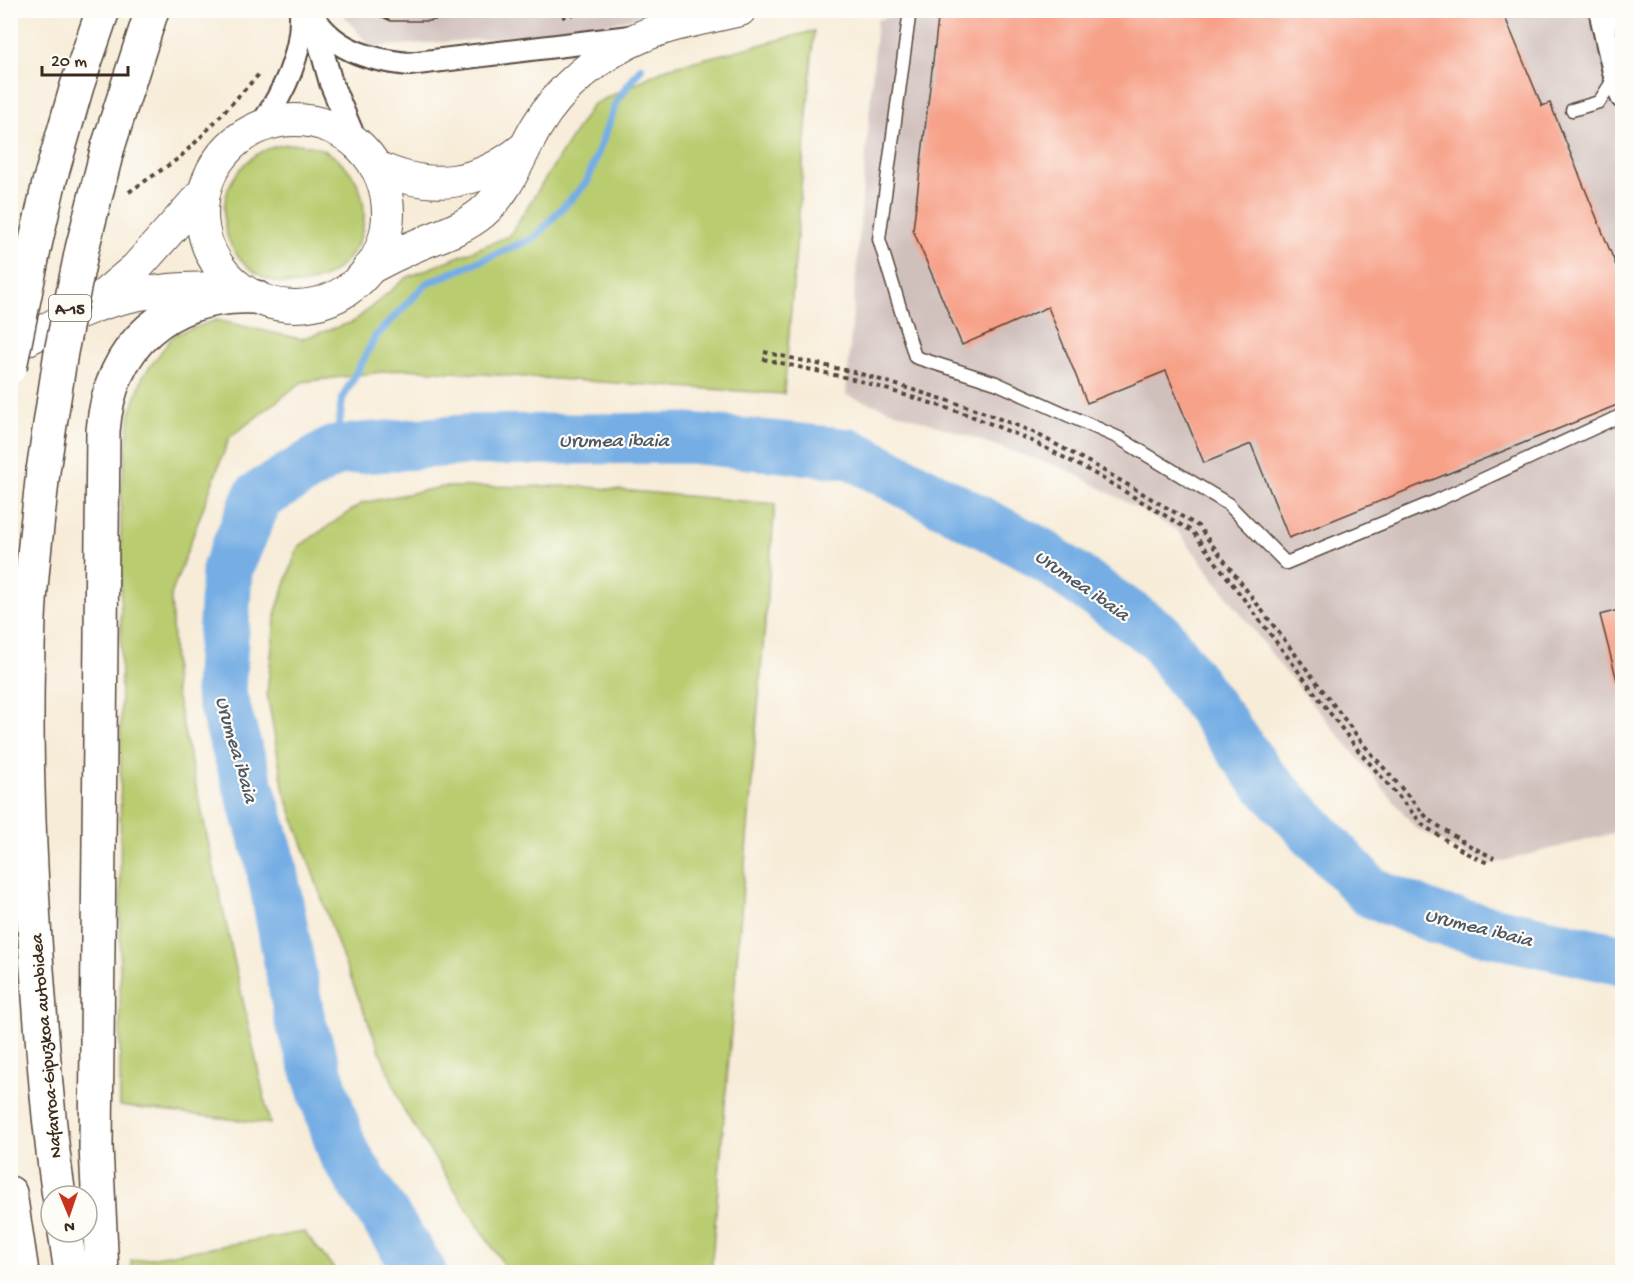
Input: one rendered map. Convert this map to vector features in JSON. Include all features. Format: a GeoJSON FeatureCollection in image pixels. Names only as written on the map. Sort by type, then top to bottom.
{"type":"FeatureCollection","features":[{"type":"Feature","properties":{"kind":"highway","name":"A-15"},"geometry":{"type":"LineString","coordinates":[[10,367],[34,245],[49,183],[77,86],[103,10]]}},
{"type":"Feature","properties":{"kind":"highway","name":"Nafarroa-Gipuzkoa autobidea"},"geometry":{"type":"LineString","coordinates":[[57,1184],[40,1020],[29,839],[27,736],[29,619],[43,471],[61,352],[82,249],[108,147],[152,10]]}},
{"type":"Feature","properties":{"kind":"highway"},"geometry":{"type":"LineString","coordinates":[[102,1272],[96,1147],[105,409],[111,386],[121,365],[134,345],[151,329],[169,315],[200,302],[249,293]]}},
{"type":"Feature","properties":{"kind":"highway"},"geometry":{"type":"LineString","coordinates":[[10,1193],[22,1272]]}},
{"type":"Feature","properties":{"kind":"highway"},"geometry":{"type":"LineString","coordinates":[[67,1244],[71,1272]]}},
{"type":"Feature","properties":{"kind":"main road"},"geometry":{"type":"LineString","coordinates":[[368,270],[409,248],[468,224],[483,212],[508,183],[538,123],[574,80],[619,48],[644,35],[740,10]]}},
{"type":"Feature","properties":{"kind":"main road"},"geometry":{"type":"LineString","coordinates":[[249,293],[225,274],[213,257],[205,237],[201,215],[203,193],[209,176],[224,153],[244,135],[278,121],[314,122],[331,128],[393,174],[412,180],[452,181],[472,177],[490,171],[508,161],[524,148]]}},
{"type":"Feature","properties":{"kind":"main road"},"geometry":{"type":"LineString","coordinates":[[10,348],[81,312],[125,298],[161,291],[187,288],[249,293],[279,304],[304,305],[328,299],[350,287],[368,270],[378,254],[384,237],[387,200],[382,182],[366,155]]}},
{"type":"Feature","properties":{"kind":"main road"},"geometry":{"type":"LineString","coordinates":[[81,312],[136,268],[203,193]]}},
{"type":"Feature","properties":{"kind":"street"},"geometry":{"type":"LineString","coordinates":[[1604,10],[1602,20],[1620,76]]}},
{"type":"Feature","properties":{"kind":"street"},"geometry":{"type":"LineString","coordinates":[[1618,10],[1623,19]]}},
{"type":"Feature","properties":{"kind":"street"},"geometry":{"type":"LineString","coordinates":[[308,12],[327,34],[345,48],[387,62],[408,63],[644,35]]}},
{"type":"Feature","properties":{"kind":"street"},"geometry":{"type":"LineString","coordinates":[[260,127],[276,103],[294,63],[308,12]]}},
{"type":"Feature","properties":{"kind":"street"},"geometry":{"type":"LineString","coordinates":[[308,12],[331,83],[366,155]]}},
{"type":"Feature","properties":{"kind":"lane"},"geometry":{"type":"LineString","coordinates":[[910,10],[879,239],[915,357],[996,383],[1119,438],[1228,504],[1286,563],[1436,501],[1623,415]]}},
{"type":"Feature","properties":{"kind":"lane"},"geometry":{"type":"LineString","coordinates":[[1572,110],[1599,102],[1620,76]]}},
{"type":"Feature","properties":{"kind":"path"},"geometry":{"type":"LineString","coordinates":[[126,193],[179,158],[265,68]]}},
{"type":"Feature","properties":{"kind":"path"},"geometry":{"type":"LineString","coordinates":[[764,352],[858,373],[972,408],[1033,432],[1198,526],[1364,745],[1429,820],[1472,848],[1494,858]]}},
{"type":"Feature","properties":{"kind":"path"},"geometry":{"type":"LineString","coordinates":[[763,359],[856,380],[989,423],[1030,440],[1090,471],[1193,532],[1358,750],[1424,826],[1468,854],[1490,864]]}},
{"type":"Feature","properties":{"kind":"shaded area"},"geometry":{"type":"Polygon","coordinates":[[[912,10],[1622,11],[1622,831],[1487,865],[1416,828],[1280,665],[1177,530],[1068,470],[846,395],[877,20],[912,10]]]}},
{"type":"Feature","properties":{"kind":"shaded area"},"geometry":{"type":"Polygon","coordinates":[[[341,11],[660,11],[574,33],[370,47],[341,11]]]}},
{"type":"Feature","properties":{"kind":"green space"},"geometry":{"type":"Polygon","coordinates":[[[814,31],[784,394],[405,369],[302,382],[229,438],[171,595],[175,690],[270,1124],[120,1106],[121,493],[130,414],[143,376],[174,335],[216,320],[301,339],[353,322],[406,278],[509,236],[592,105],[667,68],[814,31]]]}},
{"type":"Feature","properties":{"kind":"green space"},"geometry":{"type":"Polygon","coordinates":[[[294,144],[321,149],[343,165],[359,187],[364,214],[359,241],[343,263],[321,279],[294,284],[267,279],[245,263],[229,241],[224,214],[229,187],[245,165],[267,149],[294,144]]]}},
{"type":"Feature","properties":{"kind":"green space"},"geometry":{"type":"Polygon","coordinates":[[[576,486],[775,504],[711,1272],[503,1272],[502,1262],[404,1111],[343,959],[284,791],[267,693],[276,611],[298,547],[362,503],[442,487],[576,486]]]}},
{"type":"Feature","properties":{"kind":"green space"},"geometry":{"type":"Polygon","coordinates":[[[304,1232],[337,1272],[132,1272],[131,1261],[304,1232]]]}},
{"type":"Feature","properties":{"kind":"building"},"geometry":{"type":"Polygon","coordinates":[[[367,10],[481,10],[481,12],[429,21],[391,21],[367,10]]]}},
{"type":"Feature","properties":{"kind":"building"},"geometry":{"type":"Polygon","coordinates":[[[971,10],[1502,10],[1542,106],[1550,103],[1622,280],[1622,403],[1289,538],[1251,444],[1204,463],[1166,371],[1087,403],[1048,307],[962,345],[913,230],[938,19],[971,10]]]}},
{"type":"Feature","properties":{"kind":"building"},"geometry":{"type":"Polygon","coordinates":[[[1622,609],[1622,700],[1600,615],[1622,609]]]}},
{"type":"Feature","properties":{"kind":"waterway"},"geometry":{"type":"LineString","coordinates":[[336,450],[342,399],[376,336],[426,284],[534,238],[587,182],[617,101],[641,68]]}},
{"type":"Feature","properties":{"kind":"waterway","name":"Urumea ibaia"},"geometry":{"type":"LineString","coordinates":[[421,1272],[343,1152],[300,1021],[269,855],[220,692],[227,570],[258,497],[336,450],[466,440],[690,438],[851,454],[1037,551],[1159,636],[1262,778],[1370,892],[1440,920],[1622,960]]}}]}
